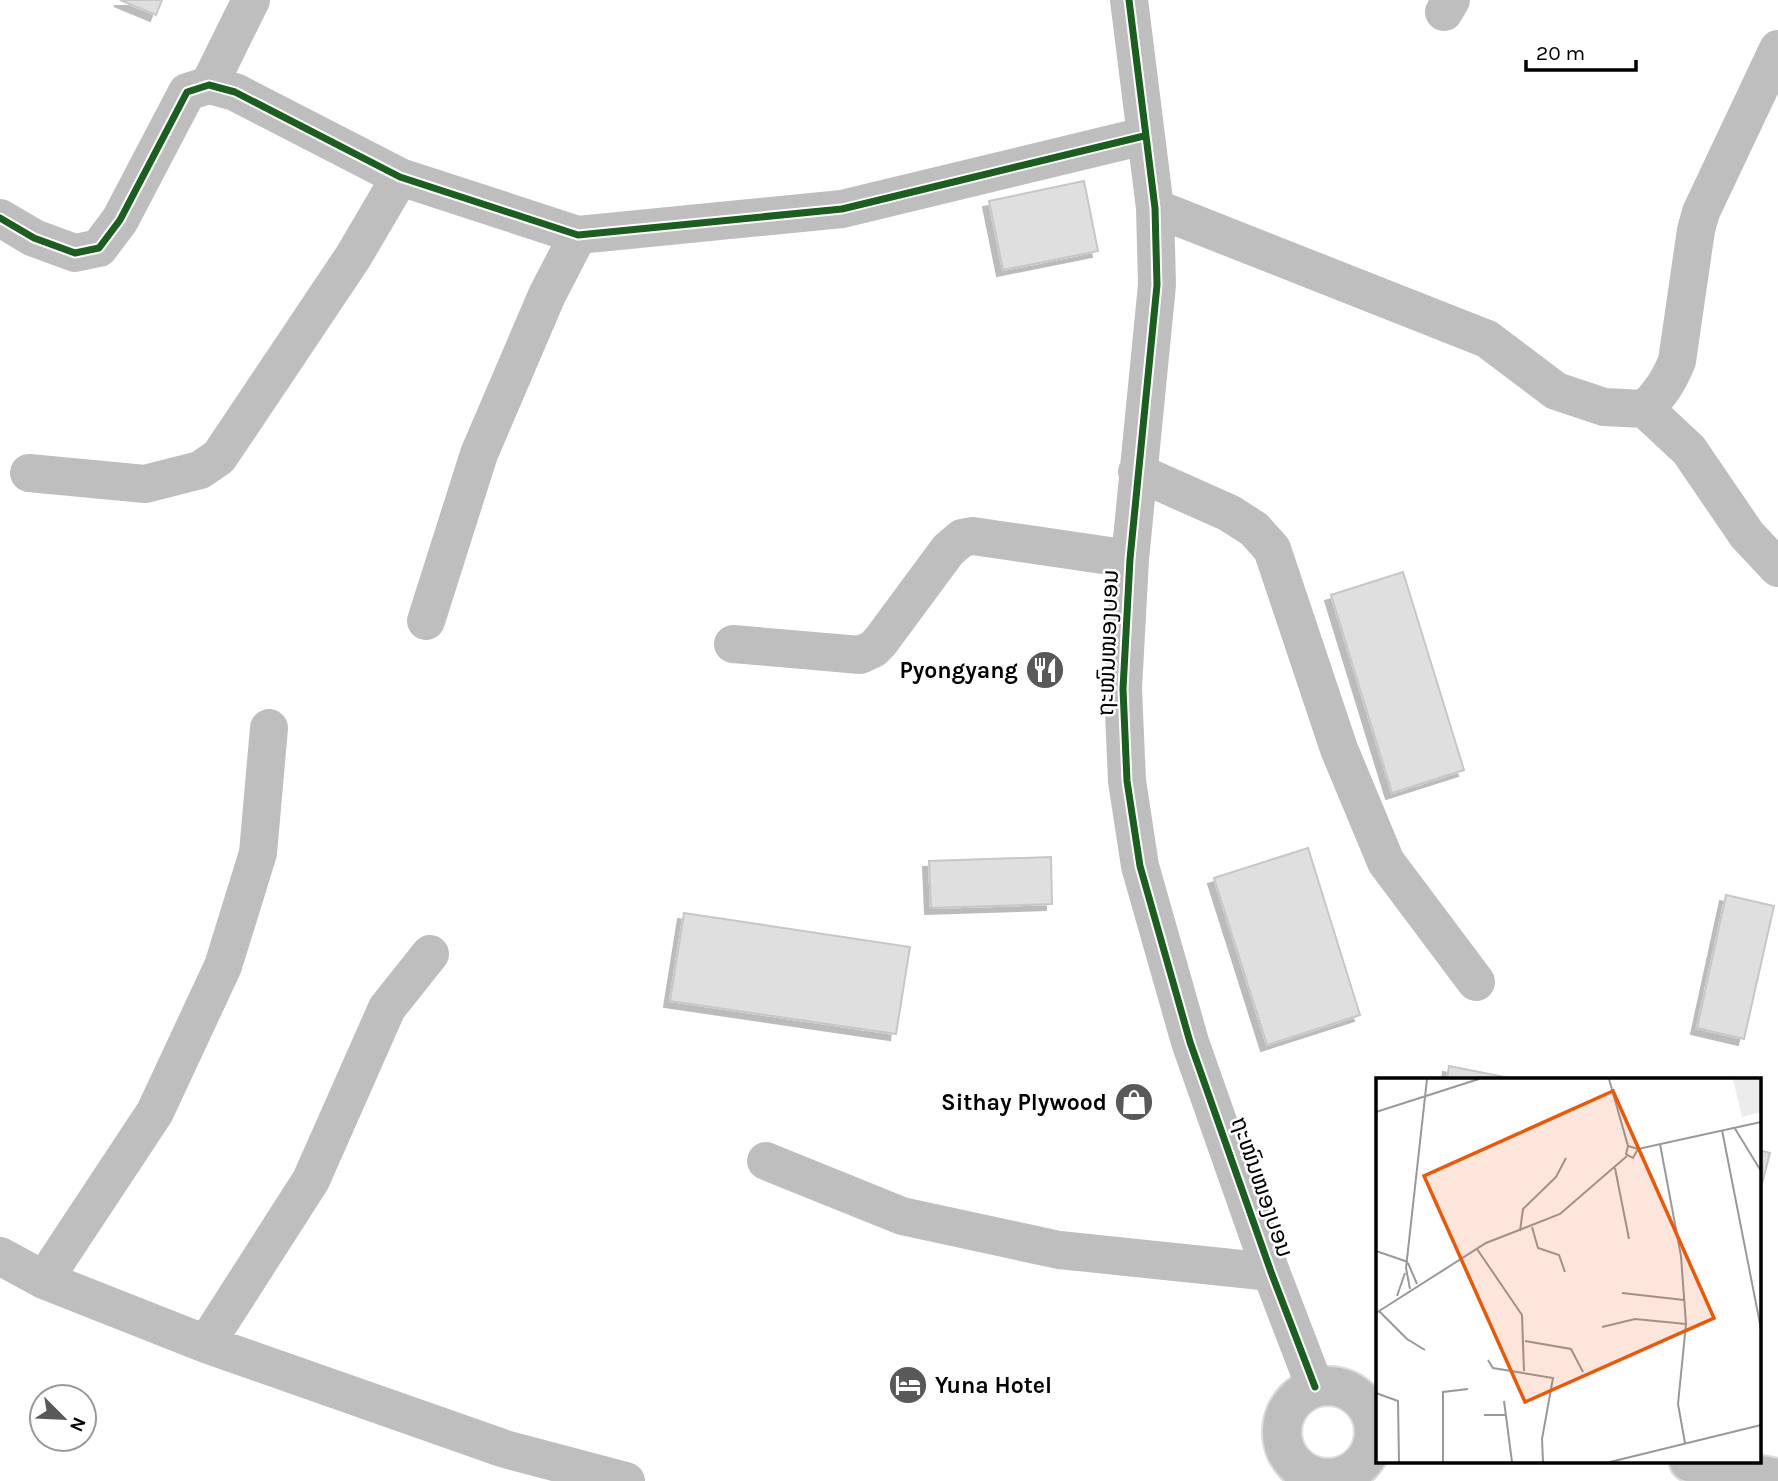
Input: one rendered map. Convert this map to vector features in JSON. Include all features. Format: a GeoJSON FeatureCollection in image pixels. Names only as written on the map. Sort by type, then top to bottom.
{"type":"FeatureCollection","features":[{"type":"Feature","properties":{"kind":"street"},"geometry":{"type":"LineString","coordinates":[[209,85],[251,0]]}},
{"type":"Feature","properties":{"kind":"street","name":"ຖະໜົນໜອງບອນ"},"geometry":{"type":"LineString","coordinates":[[1129,0],[1155,208],[1157,285],[1130,559],[1124,689],[1127,780],[1140,866],[1190,1042],[1271,1272],[1315,1387]]}},
{"type":"Feature","properties":{"kind":"street"},"geometry":{"type":"LineString","coordinates":[[1645,409],[1660,395],[1677,361],[1701,212],[1778,49]]}},
{"type":"Feature","properties":{"kind":"street"},"geometry":{"type":"LineString","coordinates":[[0,218],[34,238],[75,253],[99,248],[120,220],[187,92],[209,85],[235,92],[400,177],[578,235],[842,209],[1144,136]]}},
{"type":"Feature","properties":{"kind":"street"},"geometry":{"type":"LineString","coordinates":[[30,473],[145,484],[201,470],[219,457],[353,257],[400,177]]}},
{"type":"Feature","properties":{"kind":"street"},"geometry":{"type":"LineString","coordinates":[[1155,208],[1487,339],[1556,391],[1604,407],[1645,409],[1689,450],[1747,536],[1778,568]]}},
{"type":"Feature","properties":{"kind":"street"},"geometry":{"type":"LineString","coordinates":[[426,621],[479,454],[547,295],[578,235]]}},
{"type":"Feature","properties":{"kind":"street"},"geometry":{"type":"LineString","coordinates":[[1137,472],[1229,513],[1254,529],[1272,549],[1339,749],[1386,862],[1476,982]]}},
{"type":"Feature","properties":{"kind":"street"},"geometry":{"type":"LineString","coordinates":[[733,644],[860,655],[873,649],[948,550],[962,538],[973,536],[1130,559]]}},
{"type":"Feature","properties":{"kind":"street"},"geometry":{"type":"LineString","coordinates":[[44,1280],[155,1112],[223,966],[258,853],[270,728]]}},
{"type":"Feature","properties":{"kind":"street"},"geometry":{"type":"LineString","coordinates":[[206,1344],[310,1180],[387,1008],[430,954]]}},
{"type":"Feature","properties":{"kind":"street"},"geometry":{"type":"LineString","coordinates":[[766,1161],[902,1216],[1059,1251],[1271,1272]]}},
{"type":"Feature","properties":{"kind":"street"},"geometry":{"type":"LineString","coordinates":[[0,1256],[44,1280],[206,1344],[505,1449],[626,1481]]}},
{"type":"Feature","properties":{"kind":"street"},"geometry":{"type":"LineString","coordinates":[[1330,1384],[1358,1395],[1376,1421],[1372,1450],[1364,1462],[1339,1478],[1324,1480],[1309,1475],[1286,1453],[1282,1437],[1283,1421],[1300,1394],[1315,1387],[1330,1384]]}},
{"type":"Feature","properties":{"kind":"street"},"geometry":{"type":"LineString","coordinates":[[1700,1464],[1778,1478]]}},
{"type":"Feature","properties":{"kind":"building"},"geometry":{"type":"Polygon","coordinates":[[[120,0],[162,0],[156,15],[120,0]]]}},
{"type":"Feature","properties":{"kind":"building"},"geometry":{"type":"Polygon","coordinates":[[[1084,181],[1098,251],[1003,270],[989,201],[1084,181]]]}},
{"type":"Feature","properties":{"kind":"building"},"geometry":{"type":"Polygon","coordinates":[[[1403,572],[1464,770],[1392,793],[1331,595],[1403,572]]]}},
{"type":"Feature","properties":{"kind":"building"},"geometry":{"type":"Polygon","coordinates":[[[1308,848],[1360,1015],[1267,1045],[1214,878],[1308,848]]]}},
{"type":"Feature","properties":{"kind":"building"},"geometry":{"type":"Polygon","coordinates":[[[1051,857],[1052,904],[931,908],[929,861],[1051,857]]]}},
{"type":"Feature","properties":{"kind":"building"},"geometry":{"type":"Polygon","coordinates":[[[1726,895],[1774,906],[1744,1039],[1697,1028],[1726,895]]]}},
{"type":"Feature","properties":{"kind":"building"},"geometry":{"type":"Polygon","coordinates":[[[684,913],[910,947],[896,1034],[670,1001],[684,913]]]}},
{"type":"Feature","properties":{"kind":"building"},"geometry":{"type":"Polygon","coordinates":[[[1449,1066],[1510,1078],[1447,1078],[1449,1066]]]}},
{"type":"Feature","properties":{"kind":"building"},"geometry":{"type":"Polygon","coordinates":[[[1760,1150],[1770,1153],[1760,1191],[1760,1150]]]}},
{"type":"Feature","properties":{"kind":"cycle path"},"geometry":{"type":"LineString","coordinates":[[1129,0],[1155,208],[1157,285],[1130,559],[1123,689],[1127,781],[1140,866],[1190,1042],[1271,1272],[1315,1387]]}},
{"type":"Feature","properties":{"kind":"cycle path"},"geometry":{"type":"LineString","coordinates":[[0,218],[34,238],[75,253],[99,248],[120,220],[187,92],[209,85],[235,92],[400,177],[578,235],[842,209],[1144,136]]}},
{"type":"Feature","properties":{"kind":"place","name":"Pyongyang"},"geometry":{"type":"Point","coordinates":[1045,670]}},
{"type":"Feature","properties":{"kind":"place","name":"Sithay Plywood"},"geometry":{"type":"Point","coordinates":[1134,1102]}},
{"type":"Feature","properties":{"kind":"place","name":"Yuna Hotel"},"geometry":{"type":"Point","coordinates":[908,1385]}}]}
